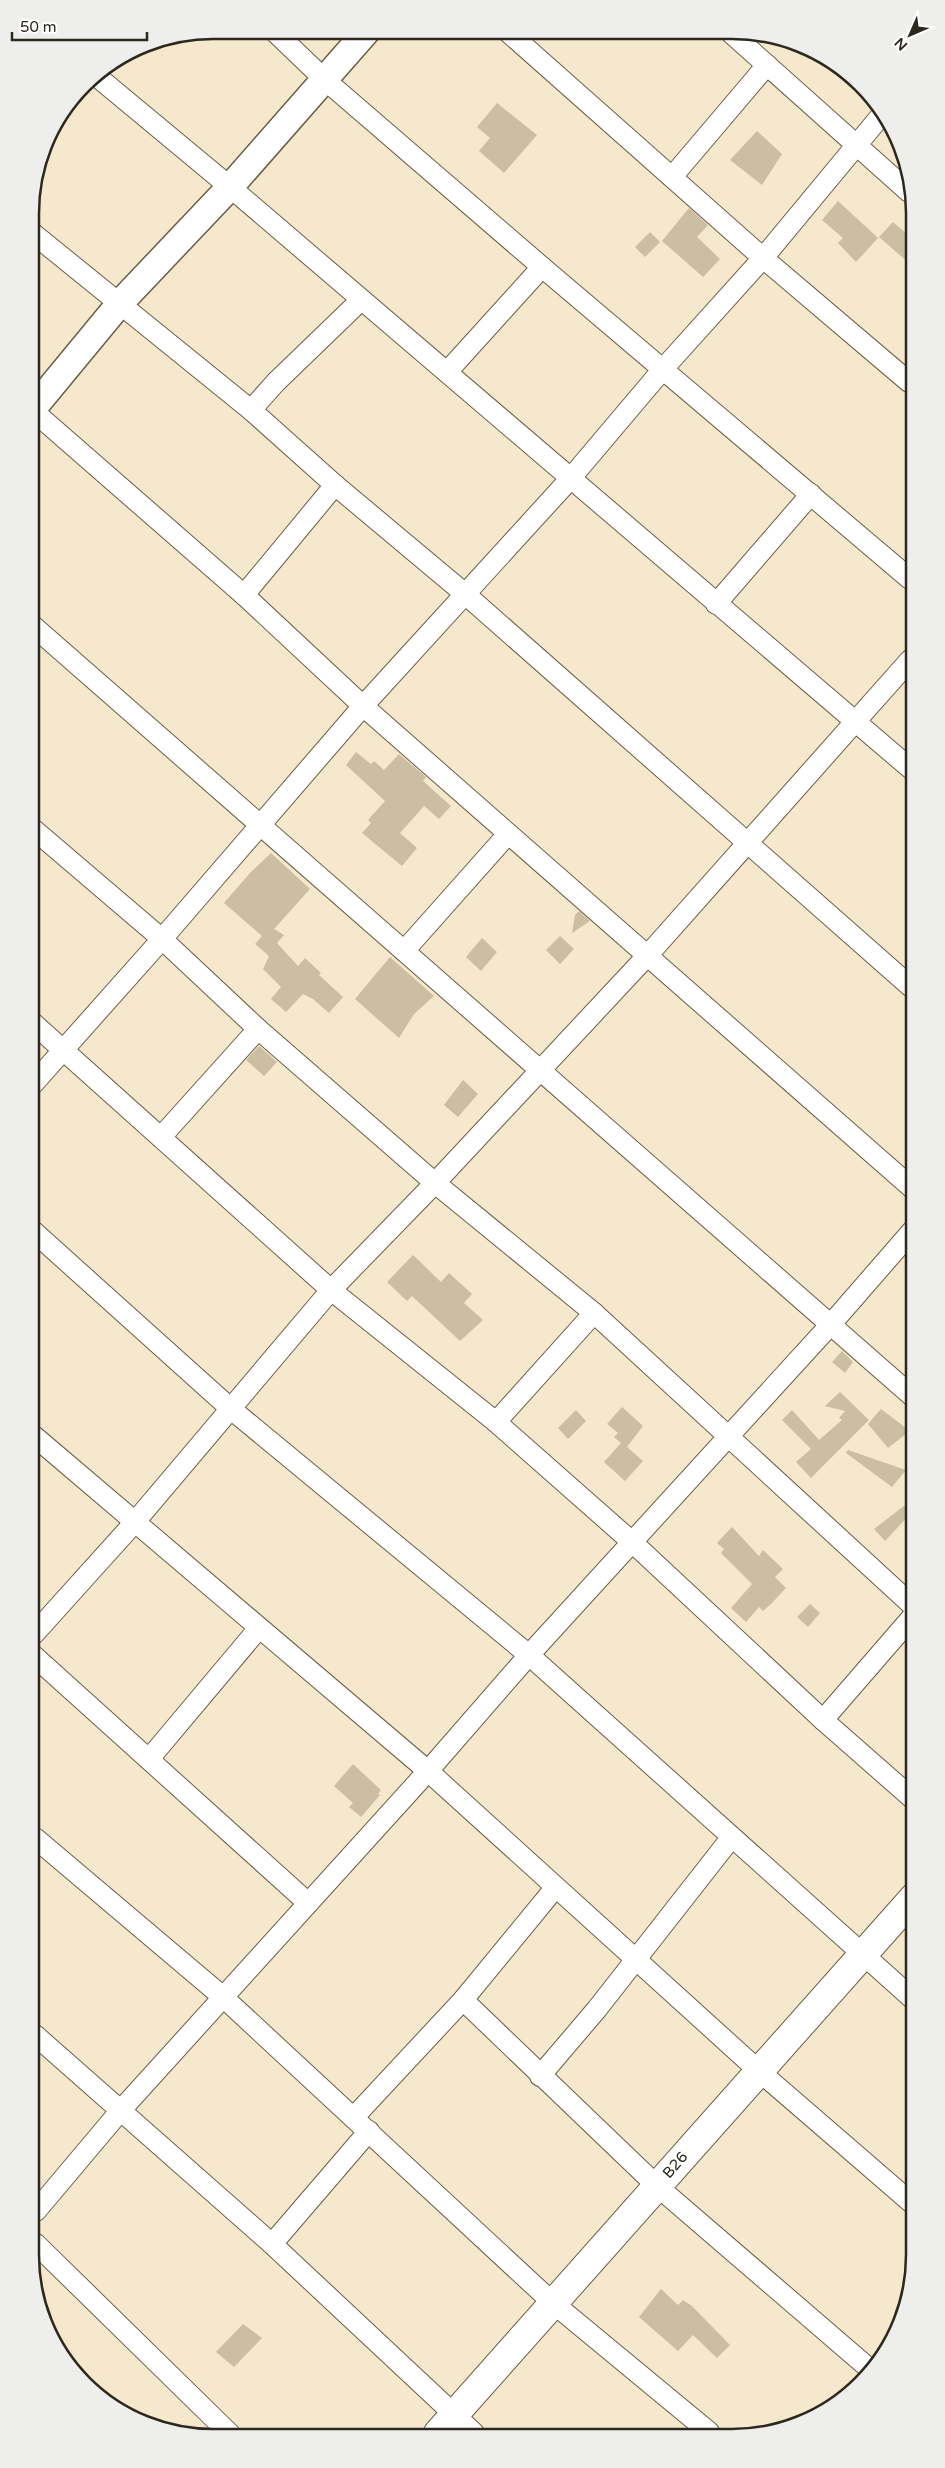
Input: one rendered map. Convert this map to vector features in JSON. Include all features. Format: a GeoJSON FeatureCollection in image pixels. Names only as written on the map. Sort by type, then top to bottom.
{"type":"FeatureCollection","features":[{"type":"Feature","properties":{"kind":"highway","name":"B26"},"geometry":{"type":"LineString","coordinates":[[446,2424],[906,1906]]}},
{"type":"Feature","properties":{"kind":"main road"},"geometry":{"type":"LineString","coordinates":[[39,400],[121,302],[230,187],[361,39]]}},
{"type":"Feature","properties":{"kind":"street"},"geometry":{"type":"LineString","coordinates":[[282,39],[324,79],[662,370],[906,576]]}},
{"type":"Feature","properties":{"kind":"street"},"geometry":{"type":"LineString","coordinates":[[516,39],[763,258],[906,379]]}},
{"type":"Feature","properties":{"kind":"street"},"geometry":{"type":"LineString","coordinates":[[738,39],[856,147],[905,188]]}},
{"type":"Feature","properties":{"kind":"street"},"geometry":{"type":"LineString","coordinates":[[672,177],[767,65]]}},
{"type":"Feature","properties":{"kind":"street"},"geometry":{"type":"LineString","coordinates":[[101,80],[448,372],[570,479],[906,765]]}},
{"type":"Feature","properties":{"kind":"street"},"geometry":{"type":"LineString","coordinates":[[39,1077],[162,939],[363,706],[464,593],[570,479],[662,370],[763,258],[878,119]]}},
{"type":"Feature","properties":{"kind":"street"},"geometry":{"type":"LineString","coordinates":[[39,238],[121,302],[251,410],[749,842],[906,983]]}},
{"type":"Feature","properties":{"kind":"street"},"geometry":{"type":"LineString","coordinates":[[448,372],[542,266]]}},
{"type":"Feature","properties":{"kind":"street"},"geometry":{"type":"LineString","coordinates":[[251,410],[276,382],[361,300]]}},
{"type":"Feature","properties":{"kind":"street"},"geometry":{"type":"LineString","coordinates":[[39,417],[244,595],[363,706],[906,1183]]}},
{"type":"Feature","properties":{"kind":"street"},"geometry":{"type":"LineString","coordinates":[[244,595],[336,485]]}},
{"type":"Feature","properties":{"kind":"street"},"geometry":{"type":"LineString","coordinates":[[716,604],[810,494]]}},
{"type":"Feature","properties":{"kind":"street"},"geometry":{"type":"LineString","coordinates":[[39,630],[906,1391]]}},
{"type":"Feature","properties":{"kind":"street"},"geometry":{"type":"LineString","coordinates":[[39,1628],[134,1523],[331,1290],[435,1184],[647,956],[906,664]]}},
{"type":"Feature","properties":{"kind":"street"},"geometry":{"type":"LineString","coordinates":[[39,834],[162,939],[258,1028],[435,1184],[594,1313],[906,1599]]}},
{"type":"Feature","properties":{"kind":"street"},"geometry":{"type":"LineString","coordinates":[[404,951],[508,834]]}},
{"type":"Feature","properties":{"kind":"street"},"geometry":{"type":"LineString","coordinates":[[39,1028],[331,1290],[496,1422],[632,1542],[824,1720],[906,1793]]}},
{"type":"Feature","properties":{"kind":"street"},"geometry":{"type":"LineString","coordinates":[[161,1137],[258,1028]]}},
{"type":"Feature","properties":{"kind":"street"},"geometry":{"type":"LineString","coordinates":[[39,1236],[231,1409],[529,1655],[906,1993]]}},
{"type":"Feature","properties":{"kind":"street"},"geometry":{"type":"LineString","coordinates":[[39,2207],[121,2110],[428,1771],[529,1655],[832,1324],[906,1238]]}},
{"type":"Feature","properties":{"kind":"street"},"geometry":{"type":"LineString","coordinates":[[496,1422],[594,1313]]}},
{"type":"Feature","properties":{"kind":"street"},"geometry":{"type":"LineString","coordinates":[[39,1440],[428,1771],[759,2071],[906,2198]]}},
{"type":"Feature","properties":{"kind":"street"},"geometry":{"type":"LineString","coordinates":[[824,1720],[906,1624]]}},
{"type":"Feature","properties":{"kind":"street"},"geometry":{"type":"LineString","coordinates":[[149,1759],[259,1628]]}},
{"type":"Feature","properties":{"kind":"street"},"geometry":{"type":"LineString","coordinates":[[39,1660],[308,1903]]}},
{"type":"Feature","properties":{"kind":"street"},"geometry":{"type":"LineString","coordinates":[[540,2076],[636,1959],[731,1838]]}},
{"type":"Feature","properties":{"kind":"street"},"geometry":{"type":"LineString","coordinates":[[39,1841],[223,1997],[553,2303],[705,2429]]}},
{"type":"Feature","properties":{"kind":"street"},"geometry":{"type":"LineString","coordinates":[[354,2117],[463,2000],[555,1888]]}},
{"type":"Feature","properties":{"kind":"street"},"geometry":{"type":"LineString","coordinates":[[463,2000],[540,2076],[657,2186],[866,2366]]}},
{"type":"Feature","properties":{"kind":"street"},"geometry":{"type":"LineString","coordinates":[[39,2038],[272,2244],[446,2424],[462,2429]]}},
{"type":"Feature","properties":{"kind":"street"},"geometry":{"type":"LineString","coordinates":[[272,2244],[369,2132]]}},
{"type":"Feature","properties":{"kind":"street"},"geometry":{"type":"LineString","coordinates":[[39,2247],[222,2429]]}},
{"type":"Feature","properties":{"kind":"building"},"geometry":{"type":"Polygon","coordinates":[[[497,103],[537,135],[504,173],[479,151],[490,138],[477,127],[497,103]]]}},
{"type":"Feature","properties":{"kind":"building"},"geometry":{"type":"Polygon","coordinates":[[[757,131],[782,154],[762,185],[730,160],[757,131]]]}},
{"type":"Feature","properties":{"kind":"building"},"geometry":{"type":"Polygon","coordinates":[[[838,201],[878,238],[856,262],[838,243],[843,238],[822,220],[838,201]]]}},
{"type":"Feature","properties":{"kind":"building"},"geometry":{"type":"Polygon","coordinates":[[[689,208],[708,225],[697,237],[720,259],[703,277],[662,241],[689,208]]]}},
{"type":"Feature","properties":{"kind":"building"},"geometry":{"type":"Polygon","coordinates":[[[893,222],[906,233],[906,260],[879,237],[893,222]]]}},
{"type":"Feature","properties":{"kind":"building"},"geometry":{"type":"Polygon","coordinates":[[[650,232],[660,242],[645,257],[635,247],[650,232]]]}},
{"type":"Feature","properties":{"kind":"building"},"geometry":{"type":"Polygon","coordinates":[[[356,752],[371,764],[374,761],[384,770],[399,754],[426,777],[423,781],[451,806],[439,819],[424,806],[400,833],[417,848],[402,866],[362,833],[371,823],[368,820],[385,801],[346,765],[356,752]]]}},
{"type":"Feature","properties":{"kind":"building"},"geometry":{"type":"Polygon","coordinates":[[[271,853],[310,889],[274,929],[284,935],[277,943],[298,966],[305,958],[321,973],[319,975],[343,997],[329,1013],[313,999],[303,994],[286,1012],[271,999],[281,987],[263,969],[269,956],[255,944],[262,936],[224,903],[250,873],[271,853]]]}},
{"type":"Feature","properties":{"kind":"building"},"geometry":{"type":"Polygon","coordinates":[[[579,911],[590,921],[572,933],[575,915],[579,911]]]}},
{"type":"Feature","properties":{"kind":"building"},"geometry":{"type":"Polygon","coordinates":[[[560,936],[574,949],[560,964],[546,950],[560,936]]]}},
{"type":"Feature","properties":{"kind":"building"},"geometry":{"type":"Polygon","coordinates":[[[482,938],[497,952],[481,971],[466,957],[482,938]]]}},
{"type":"Feature","properties":{"kind":"building"},"geometry":{"type":"Polygon","coordinates":[[[390,957],[434,996],[414,1014],[399,1038],[355,999],[390,957]]]}},
{"type":"Feature","properties":{"kind":"building"},"geometry":{"type":"Polygon","coordinates":[[[259,1046],[277,1062],[264,1076],[246,1060],[259,1046]]]}},
{"type":"Feature","properties":{"kind":"building"},"geometry":{"type":"Polygon","coordinates":[[[463,1080],[478,1094],[458,1117],[444,1105],[463,1080]]]}},
{"type":"Feature","properties":{"kind":"building"},"geometry":{"type":"Polygon","coordinates":[[[413,1255],[441,1282],[449,1273],[472,1294],[464,1303],[483,1320],[460,1341],[412,1296],[407,1301],[387,1282],[413,1255]]]}},
{"type":"Feature","properties":{"kind":"building"},"geometry":{"type":"Polygon","coordinates":[[[842,1351],[853,1362],[845,1373],[832,1362],[842,1351]]]}},
{"type":"Feature","properties":{"kind":"building"},"geometry":{"type":"Polygon","coordinates":[[[840,1392],[869,1420],[811,1478],[796,1462],[811,1449],[782,1420],[792,1410],[819,1440],[842,1420],[839,1418],[845,1411],[825,1406],[840,1392]]]}},
{"type":"Feature","properties":{"kind":"building"},"geometry":{"type":"Polygon","coordinates":[[[622,1407],[643,1426],[627,1447],[643,1461],[625,1481],[604,1462],[621,1443],[614,1437],[618,1433],[607,1424],[622,1407]]]}},
{"type":"Feature","properties":{"kind":"building"},"geometry":{"type":"Polygon","coordinates":[[[881,1409],[906,1428],[906,1434],[888,1448],[868,1424],[881,1409]]]}},
{"type":"Feature","properties":{"kind":"building"},"geometry":{"type":"Polygon","coordinates":[[[576,1410],[586,1421],[568,1439],[558,1428],[576,1410]]]}},
{"type":"Feature","properties":{"kind":"building"},"geometry":{"type":"Polygon","coordinates":[[[848,1450],[906,1470],[892,1487],[846,1453],[848,1450]]]}},
{"type":"Feature","properties":{"kind":"building"},"geometry":{"type":"Polygon","coordinates":[[[906,1504],[906,1518],[885,1541],[874,1529],[906,1504]]]}},
{"type":"Feature","properties":{"kind":"building"},"geometry":{"type":"Polygon","coordinates":[[[732,1527],[759,1556],[763,1550],[783,1569],[775,1577],[786,1588],[763,1611],[759,1607],[746,1622],[731,1608],[752,1584],[721,1553],[724,1549],[717,1543],[732,1527]]]}},
{"type":"Feature","properties":{"kind":"building"},"geometry":{"type":"Polygon","coordinates":[[[810,1604],[820,1613],[808,1627],[797,1617],[810,1604]]]}},
{"type":"Feature","properties":{"kind":"building"},"geometry":{"type":"Polygon","coordinates":[[[353,1764],[381,1790],[378,1794],[380,1795],[361,1817],[349,1807],[353,1803],[334,1786],[353,1764]]]}},
{"type":"Feature","properties":{"kind":"building"},"geometry":{"type":"Polygon","coordinates":[[[661,2289],[678,2305],[683,2300],[692,2306],[730,2345],[717,2358],[693,2335],[678,2351],[639,2317],[661,2289]]]}},
{"type":"Feature","properties":{"kind":"building"},"geometry":{"type":"Polygon","coordinates":[[[243,2324],[262,2338],[234,2367],[216,2352],[243,2324]]]}}]}
